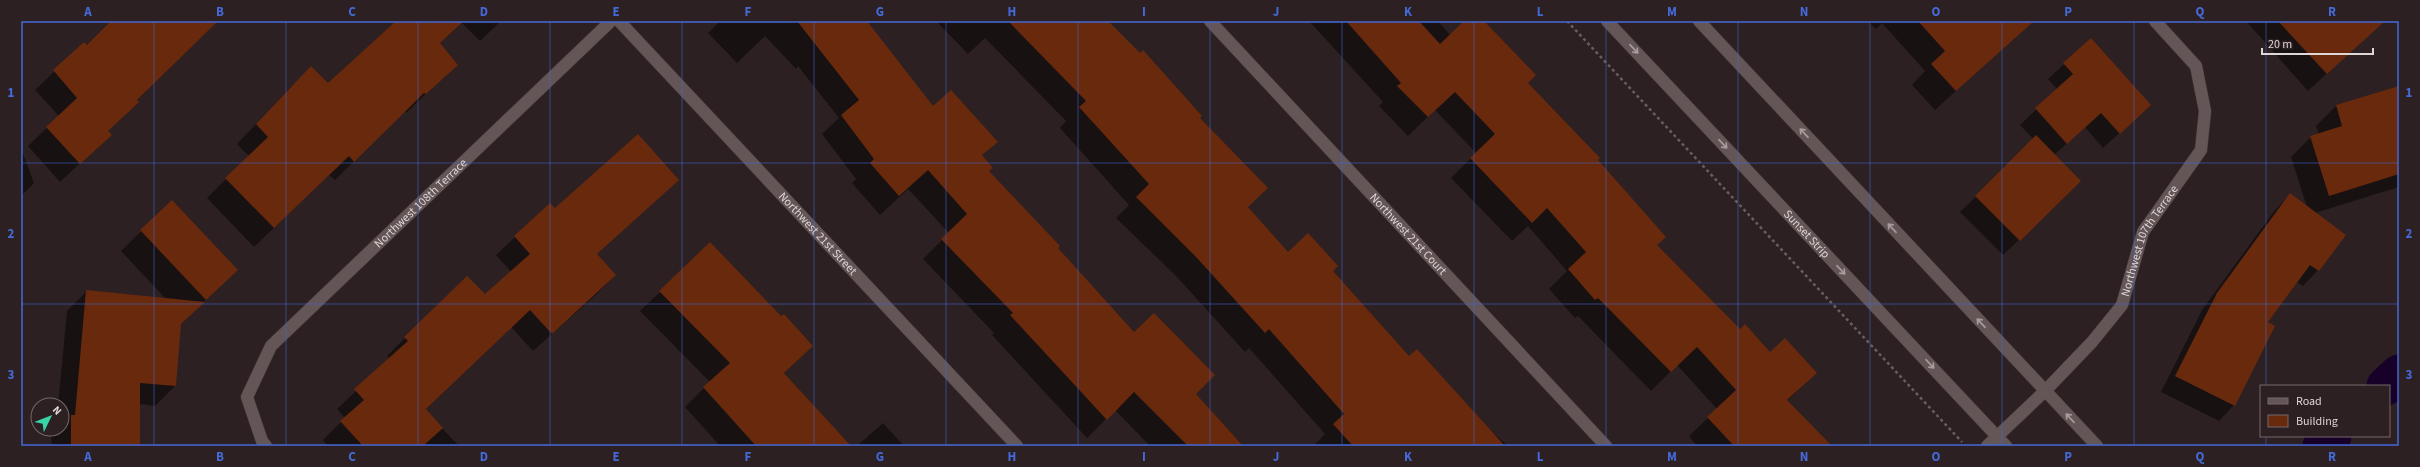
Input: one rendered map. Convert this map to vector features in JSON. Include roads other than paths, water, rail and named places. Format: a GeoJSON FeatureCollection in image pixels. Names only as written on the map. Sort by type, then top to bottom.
{"type":"FeatureCollection","features":[{"type":"Feature","properties":{"kind":"street","name":"Northwest 108th Terrace"},"geometry":{"type":"LineString","coordinates":[[266,446],[262,442],[247,397],[272,346],[612,21]]}},
{"type":"Feature","properties":{"kind":"street","name":"Northwest 21st Street"},"geometry":{"type":"LineString","coordinates":[[619,21],[1017,446]]}},
{"type":"Feature","properties":{"kind":"street","name":"Northwest 21st Court"},"geometry":{"type":"LineString","coordinates":[[1210,21],[1606,446]]}},
{"type":"Feature","properties":{"kind":"street","name":"Sunset Strip"},"geometry":{"type":"LineString","coordinates":[[1607,21],[2006,446]]}},
{"type":"Feature","properties":{"kind":"street"},"geometry":{"type":"LineString","coordinates":[[1699,21],[2097,446]]}},
{"type":"Feature","properties":{"kind":"street","name":"Northwest 107th Terrace"},"geometry":{"type":"LineString","coordinates":[[1987,446],[2045,391],[2092,342],[2122,305],[2143,232],[2202,150],[2205,111],[2196,66],[2155,21]]}},
{"type":"Feature","properties":{"kind":"waterway"},"geometry":{"type":"LineString","coordinates":[[2387,385],[2399,374]]}},
{"type":"Feature","properties":{"kind":"waterway"},"geometry":{"type":"LineString","coordinates":[[2322,446],[2331,437]]}}]}
